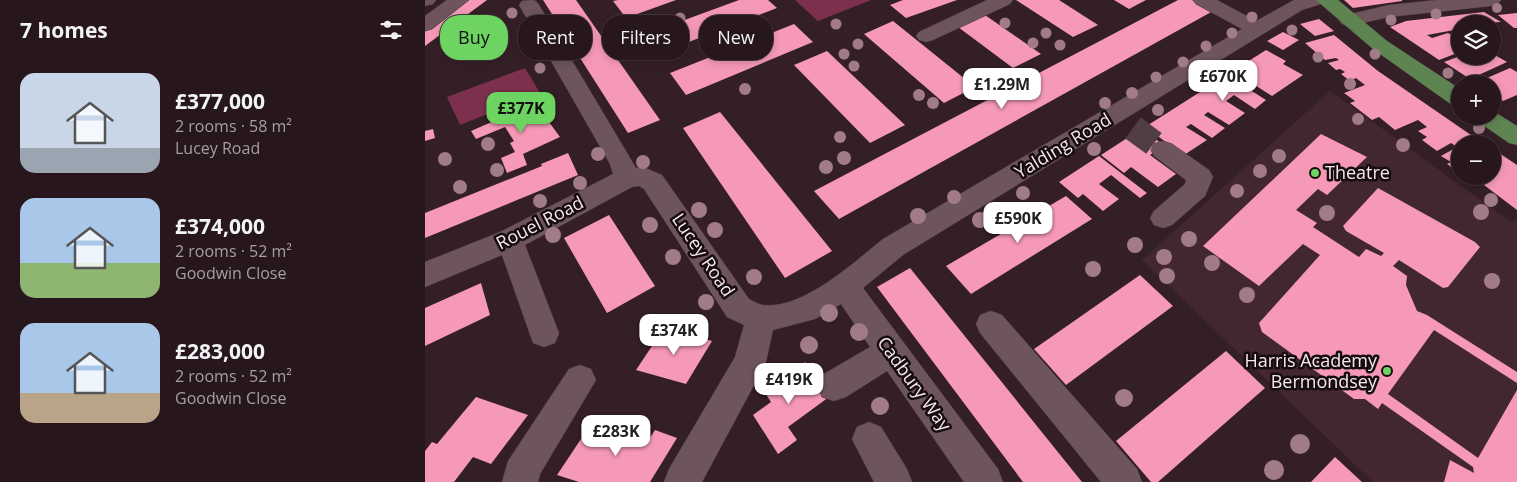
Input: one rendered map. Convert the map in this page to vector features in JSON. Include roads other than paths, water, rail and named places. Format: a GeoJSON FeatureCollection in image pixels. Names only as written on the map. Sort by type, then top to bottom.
{"type":"FeatureCollection","features":[{"type":"Feature","properties":{"kind":"main road"},"geometry":{"type":"LineString","coordinates":[[1326,0],[1398,59],[1451,94]]}},
{"type":"Feature","properties":{"kind":"main road"},"geometry":{"type":"LineString","coordinates":[[1499,125],[1517,137]]}},
{"type":"Feature","properties":{"kind":"street"},"geometry":{"type":"LineString","coordinates":[[425,25],[459,0]]}},
{"type":"Feature","properties":{"kind":"street"},"geometry":{"type":"LineString","coordinates":[[926,36],[1003,0]]}},
{"type":"Feature","properties":{"kind":"street"},"geometry":{"type":"LineString","coordinates":[[1203,0],[1257,29]]}},
{"type":"Feature","properties":{"kind":"street"},"geometry":{"type":"LineString","coordinates":[[1222,10],[1241,0]]}},
{"type":"Feature","properties":{"kind":"street","name":"Yalding Road"},"geometry":{"type":"LineString","coordinates":[[761,318],[783,316],[812,307],[893,247],[1124,122],[1257,29],[1295,6],[1314,0]]}},
{"type":"Feature","properties":{"kind":"street"},"geometry":{"type":"LineString","coordinates":[[1349,20],[1389,11],[1491,0]]}},
{"type":"Feature","properties":{"kind":"street","name":"Lucey Road"},"geometry":{"type":"LineString","coordinates":[[529,5],[599,128],[618,155],[640,180],[738,308],[761,318]]}},
{"type":"Feature","properties":{"kind":"street"},"geometry":{"type":"LineString","coordinates":[[1163,150],[1200,177],[1196,189],[1163,218]]}},
{"type":"Feature","properties":{"kind":"street","name":"Rouel Road"},"geometry":{"type":"LineString","coordinates":[[425,275],[510,240],[640,180]]}},
{"type":"Feature","properties":{"kind":"street"},"geometry":{"type":"LineString","coordinates":[[510,240],[544,333]]}},
{"type":"Feature","properties":{"kind":"street","name":"Cadbury Way"},"geometry":{"type":"LineString","coordinates":[[844,285],[985,482]]}},
{"type":"Feature","properties":{"kind":"street"},"geometry":{"type":"LineString","coordinates":[[682,482],[750,362],[761,318]]}},
{"type":"Feature","properties":{"kind":"street"},"geometry":{"type":"LineString","coordinates":[[991,324],[1124,482]]}},
{"type":"Feature","properties":{"kind":"street"},"geometry":{"type":"LineString","coordinates":[[833,386],[891,352]]}},
{"type":"Feature","properties":{"kind":"street"},"geometry":{"type":"LineString","coordinates":[[520,482],[521,474],[528,462],[580,380]]}},
{"type":"Feature","properties":{"kind":"street"},"geometry":{"type":"LineString","coordinates":[[869,439],[894,482]]}},
{"type":"Feature","properties":{"kind":"tunnel"},"geometry":{"type":"LineString","coordinates":[[1133,128],[1163,150]]}},
{"type":"Feature","properties":{"kind":"place","name":"Theatre"},"geometry":{"type":"Point","coordinates":[1315,173]}},
{"type":"Feature","properties":{"kind":"place","name":"Harris Academy Bermondsey"},"geometry":{"type":"Point","coordinates":[1387,371]}}]}
